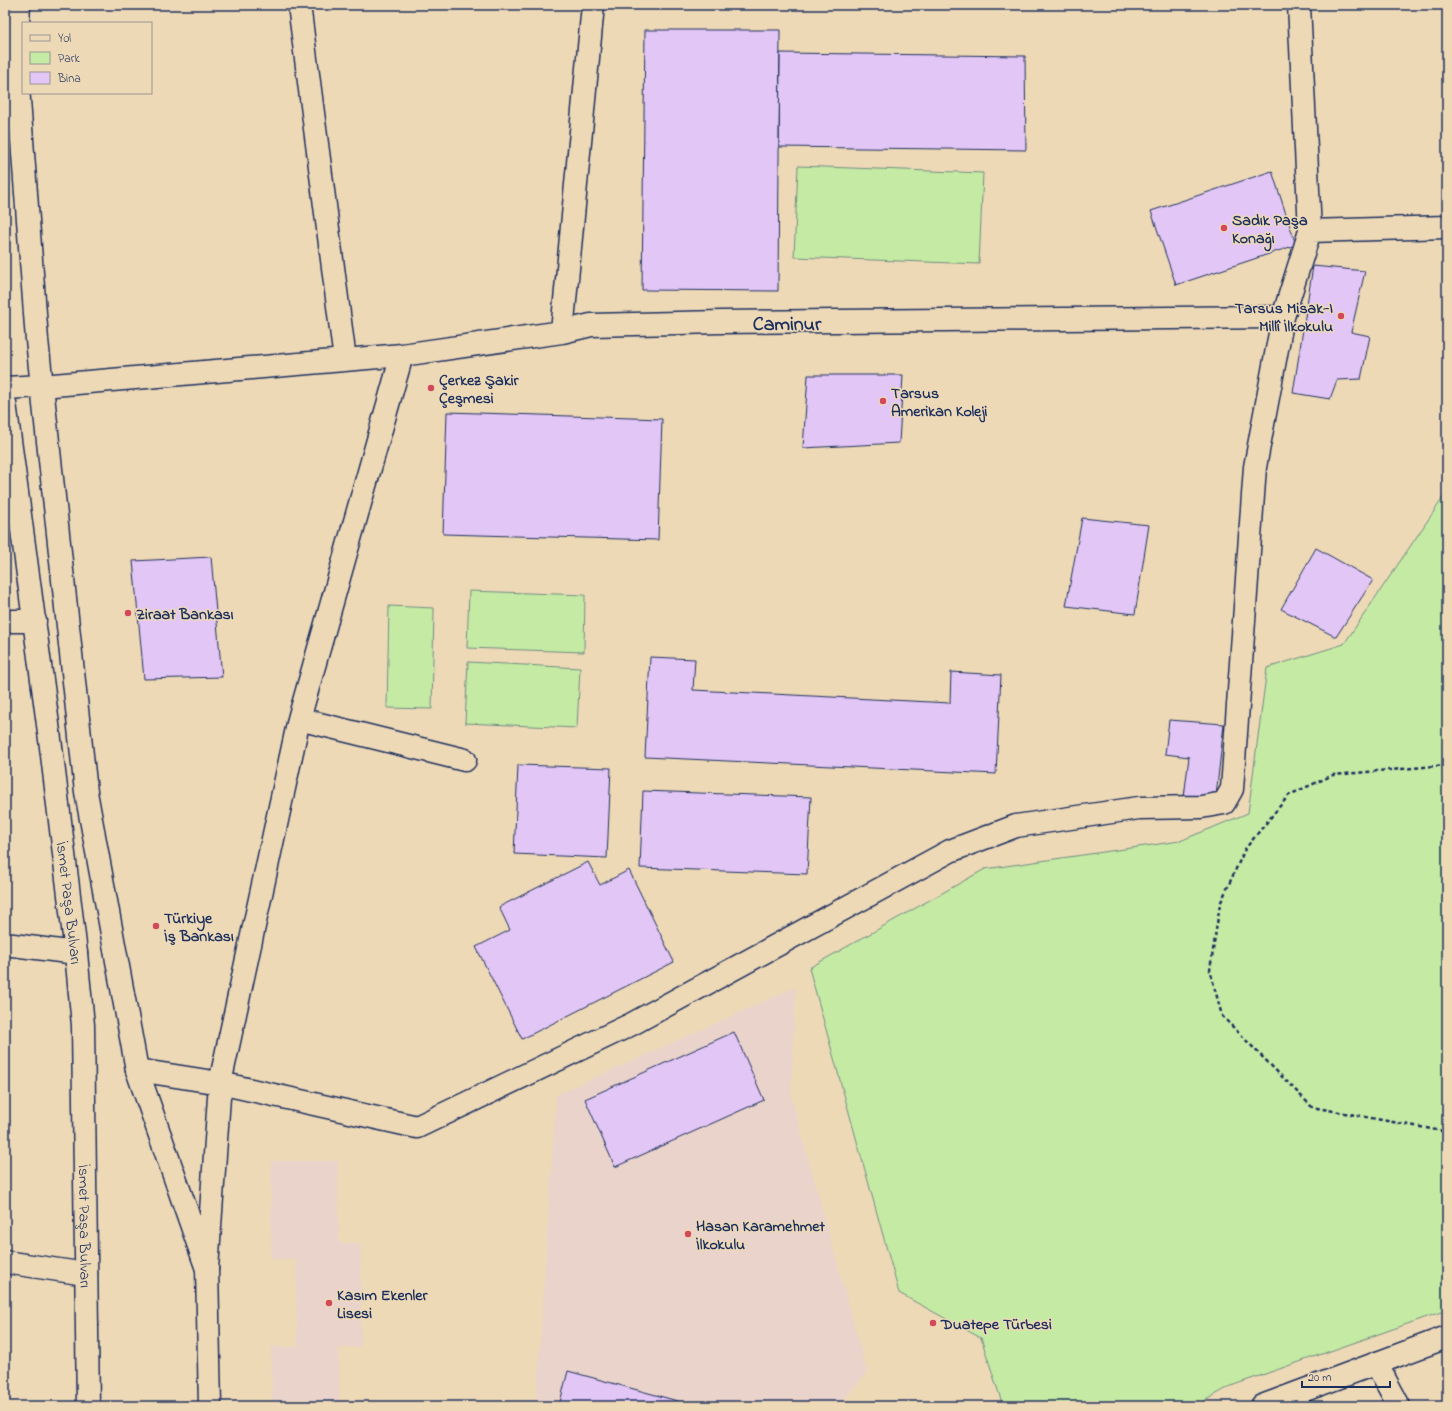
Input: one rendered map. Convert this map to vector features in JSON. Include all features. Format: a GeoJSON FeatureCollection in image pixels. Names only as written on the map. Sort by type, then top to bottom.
{"type":"FeatureCollection","features":[{"type":"Feature","properties":{"kind":"street"},"geometry":{"type":"LineString","coordinates":[[19,5],[16,60],[42,386],[86,792],[137,1070],[207,1269]]}},
{"type":"Feature","properties":{"kind":"street"},"geometry":{"type":"LineString","coordinates":[[299,5],[345,360]]}},
{"type":"Feature","properties":{"kind":"street"},"geometry":{"type":"LineString","coordinates":[[562,332],[593,5]]}},
{"type":"Feature","properties":{"kind":"street"},"geometry":{"type":"LineString","coordinates":[[137,1070],[220,1083],[417,1127],[632,1024],[950,851],[1016,826],[1139,808],[1202,807],[1224,803],[1232,789],[1255,467],[1284,317],[1310,231],[1299,5]]}},
{"type":"Feature","properties":{"kind":"street"},"geometry":{"type":"LineString","coordinates":[[1310,231],[1447,227]]}},
{"type":"Feature","properties":{"kind":"street"},"geometry":{"type":"LineString","coordinates":[[5,388],[402,355],[562,332],[591,325],[721,322],[1284,317]]}},
{"type":"Feature","properties":{"kind":"street"},"geometry":{"type":"LineString","coordinates":[[210,1406],[207,1269],[220,1083],[299,719],[402,355]]}},
{"type":"Feature","properties":{"kind":"street","name":"İsmet Paşa Bulvarı"},"geometry":{"type":"LineString","coordinates":[[5,403],[35,621],[76,953],[83,1025],[88,1406]]}},
{"type":"Feature","properties":{"kind":"street"},"geometry":{"type":"LineString","coordinates":[[5,621],[35,621]]}},
{"type":"Feature","properties":{"kind":"street"},"geometry":{"type":"LineString","coordinates":[[299,719],[465,760]]}},
{"type":"Feature","properties":{"kind":"street"},"geometry":{"type":"LineString","coordinates":[[5,944],[76,953]]}},
{"type":"Feature","properties":{"kind":"street"},"geometry":{"type":"LineString","coordinates":[[5,1262],[86,1274]]}},
{"type":"Feature","properties":{"kind":"street"},"geometry":{"type":"LineString","coordinates":[[1262,1406],[1447,1337]]}},
{"type":"Feature","properties":{"kind":"street"},"geometry":{"type":"LineString","coordinates":[[1376,1364],[1398,1406]]}},
{"type":"Feature","properties":{"kind":"path"},"geometry":{"type":"LineString","coordinates":[[1447,765],[1333,775],[1289,795],[1245,849],[1220,904],[1210,970],[1222,1016],[1312,1107],[1447,1132]]}},
{"type":"Feature","properties":{"kind":"shaded area","name":"Hasan Karamehmet İlkokulu"},"geometry":{"type":"Polygon","coordinates":[[[796,987],[791,1096],[867,1372],[839,1406],[536,1406],[556,1095],[796,987]]]}},
{"type":"Feature","properties":{"kind":"shaded area","name":"Kasım Ekenler Lisesi"},"geometry":{"type":"Polygon","coordinates":[[[271,1161],[338,1161],[339,1243],[361,1243],[361,1347],[339,1348],[339,1406],[272,1406],[271,1347],[297,1347],[296,1259],[271,1259],[271,1161]]]}},
{"type":"Feature","properties":{"kind":"green space"},"geometry":{"type":"Polygon","coordinates":[[[798,166],[983,173],[979,264],[794,257],[798,166]]]}},
{"type":"Feature","properties":{"kind":"green space"},"geometry":{"type":"Polygon","coordinates":[[[1447,492],[1447,1310],[1231,1386],[1195,1406],[1003,1406],[981,1338],[899,1293],[809,968],[985,869],[1180,841],[1248,813],[1267,668],[1344,644],[1447,492]]]}},
{"type":"Feature","properties":{"kind":"green space"},"geometry":{"type":"Polygon","coordinates":[[[469,591],[585,595],[584,652],[467,648],[469,591]]]}},
{"type":"Feature","properties":{"kind":"green space"},"geometry":{"type":"Polygon","coordinates":[[[389,606],[434,608],[432,709],[387,708],[389,606]]]}},
{"type":"Feature","properties":{"kind":"green space"},"geometry":{"type":"Polygon","coordinates":[[[468,662],[580,668],[577,728],[465,723],[468,662]]]}},
{"type":"Feature","properties":{"kind":"building"},"geometry":{"type":"Polygon","coordinates":[[[645,30],[780,30],[778,291],[642,290],[645,30]]]}},
{"type":"Feature","properties":{"kind":"building"},"geometry":{"type":"Polygon","coordinates":[[[780,53],[1025,56],[1026,150],[779,147],[780,53]]]}},
{"type":"Feature","properties":{"kind":"building","name":"Sadık Paşa Konağı"},"geometry":{"type":"Polygon","coordinates":[[[1272,171],[1296,245],[1176,285],[1151,211],[1272,171]]]}},
{"type":"Feature","properties":{"kind":"building"},"geometry":{"type":"Polygon","coordinates":[[[1313,266],[1365,271],[1351,332],[1370,336],[1361,379],[1337,380],[1330,399],[1293,393],[1313,266]]]}},
{"type":"Feature","properties":{"kind":"building"},"geometry":{"type":"Polygon","coordinates":[[[808,375],[903,375],[899,443],[803,448],[808,375]]]}},
{"type":"Feature","properties":{"kind":"building"},"geometry":{"type":"Polygon","coordinates":[[[447,412],[662,419],[658,540],[443,534],[447,412]]]}},
{"type":"Feature","properties":{"kind":"building"},"geometry":{"type":"Polygon","coordinates":[[[1082,518],[1149,525],[1135,614],[1066,606],[1082,518]]]}},
{"type":"Feature","properties":{"kind":"building"},"geometry":{"type":"Polygon","coordinates":[[[1316,548],[1373,580],[1336,637],[1281,609],[1316,548]]]}},
{"type":"Feature","properties":{"kind":"building"},"geometry":{"type":"Polygon","coordinates":[[[211,557],[222,677],[144,679],[133,561],[211,557]]]}},
{"type":"Feature","properties":{"kind":"building"},"geometry":{"type":"Polygon","coordinates":[[[650,657],[695,659],[693,690],[950,703],[951,672],[1001,675],[996,774],[645,757],[650,657]]]}},
{"type":"Feature","properties":{"kind":"building"},"geometry":{"type":"Polygon","coordinates":[[[1169,720],[1224,724],[1216,796],[1184,797],[1189,757],[1165,754],[1169,720]]]}},
{"type":"Feature","properties":{"kind":"building"},"geometry":{"type":"Polygon","coordinates":[[[518,765],[611,768],[607,858],[514,854],[518,765]]]}},
{"type":"Feature","properties":{"kind":"building"},"geometry":{"type":"Polygon","coordinates":[[[643,791],[811,797],[807,874],[640,868],[643,791]]]}},
{"type":"Feature","properties":{"kind":"building"},"geometry":{"type":"Polygon","coordinates":[[[588,862],[600,885],[629,870],[674,962],[522,1039],[476,947],[510,930],[499,907],[588,862]]]}},
{"type":"Feature","properties":{"kind":"building"},"geometry":{"type":"Polygon","coordinates":[[[734,1032],[764,1100],[615,1167],[585,1099],[734,1032]]]}},
{"type":"Feature","properties":{"kind":"building"},"geometry":{"type":"Polygon","coordinates":[[[568,1371],[696,1406],[559,1406],[568,1371]]]}},
{"type":"Feature","properties":{"kind":"place","name":"Sadık Paşa Konağı"},"geometry":{"type":"Point","coordinates":[1224,228]}},
{"type":"Feature","properties":{"kind":"place","name":"Tarsus Misak-I Millî İlkokulu"},"geometry":{"type":"Point","coordinates":[1341,316]}},
{"type":"Feature","properties":{"kind":"place","name":"Çerkez Şakir Çeşmesi"},"geometry":{"type":"Point","coordinates":[431,388]}},
{"type":"Feature","properties":{"kind":"place","name":"Tarsus Amerikan Koleji"},"geometry":{"type":"Point","coordinates":[883,401]}},
{"type":"Feature","properties":{"kind":"place","name":"Ziraat Bankası"},"geometry":{"type":"Point","coordinates":[128,613]}},
{"type":"Feature","properties":{"kind":"place","name":"Türkiye İş Bankası"},"geometry":{"type":"Point","coordinates":[156,926]}},
{"type":"Feature","properties":{"kind":"place","name":"Hasan Karamehmet İlkokulu"},"geometry":{"type":"Point","coordinates":[688,1234]}},
{"type":"Feature","properties":{"kind":"place","name":"Kasım Ekenler Lisesi"},"geometry":{"type":"Point","coordinates":[329,1303]}},
{"type":"Feature","properties":{"kind":"place","name":"Duatepe Türbesi"},"geometry":{"type":"Point","coordinates":[933,1323]}},
{"type":"Feature","properties":{"kind":"district","name":"Caminur"},"geometry":{"type":"Point","coordinates":[787,323]}}]}
